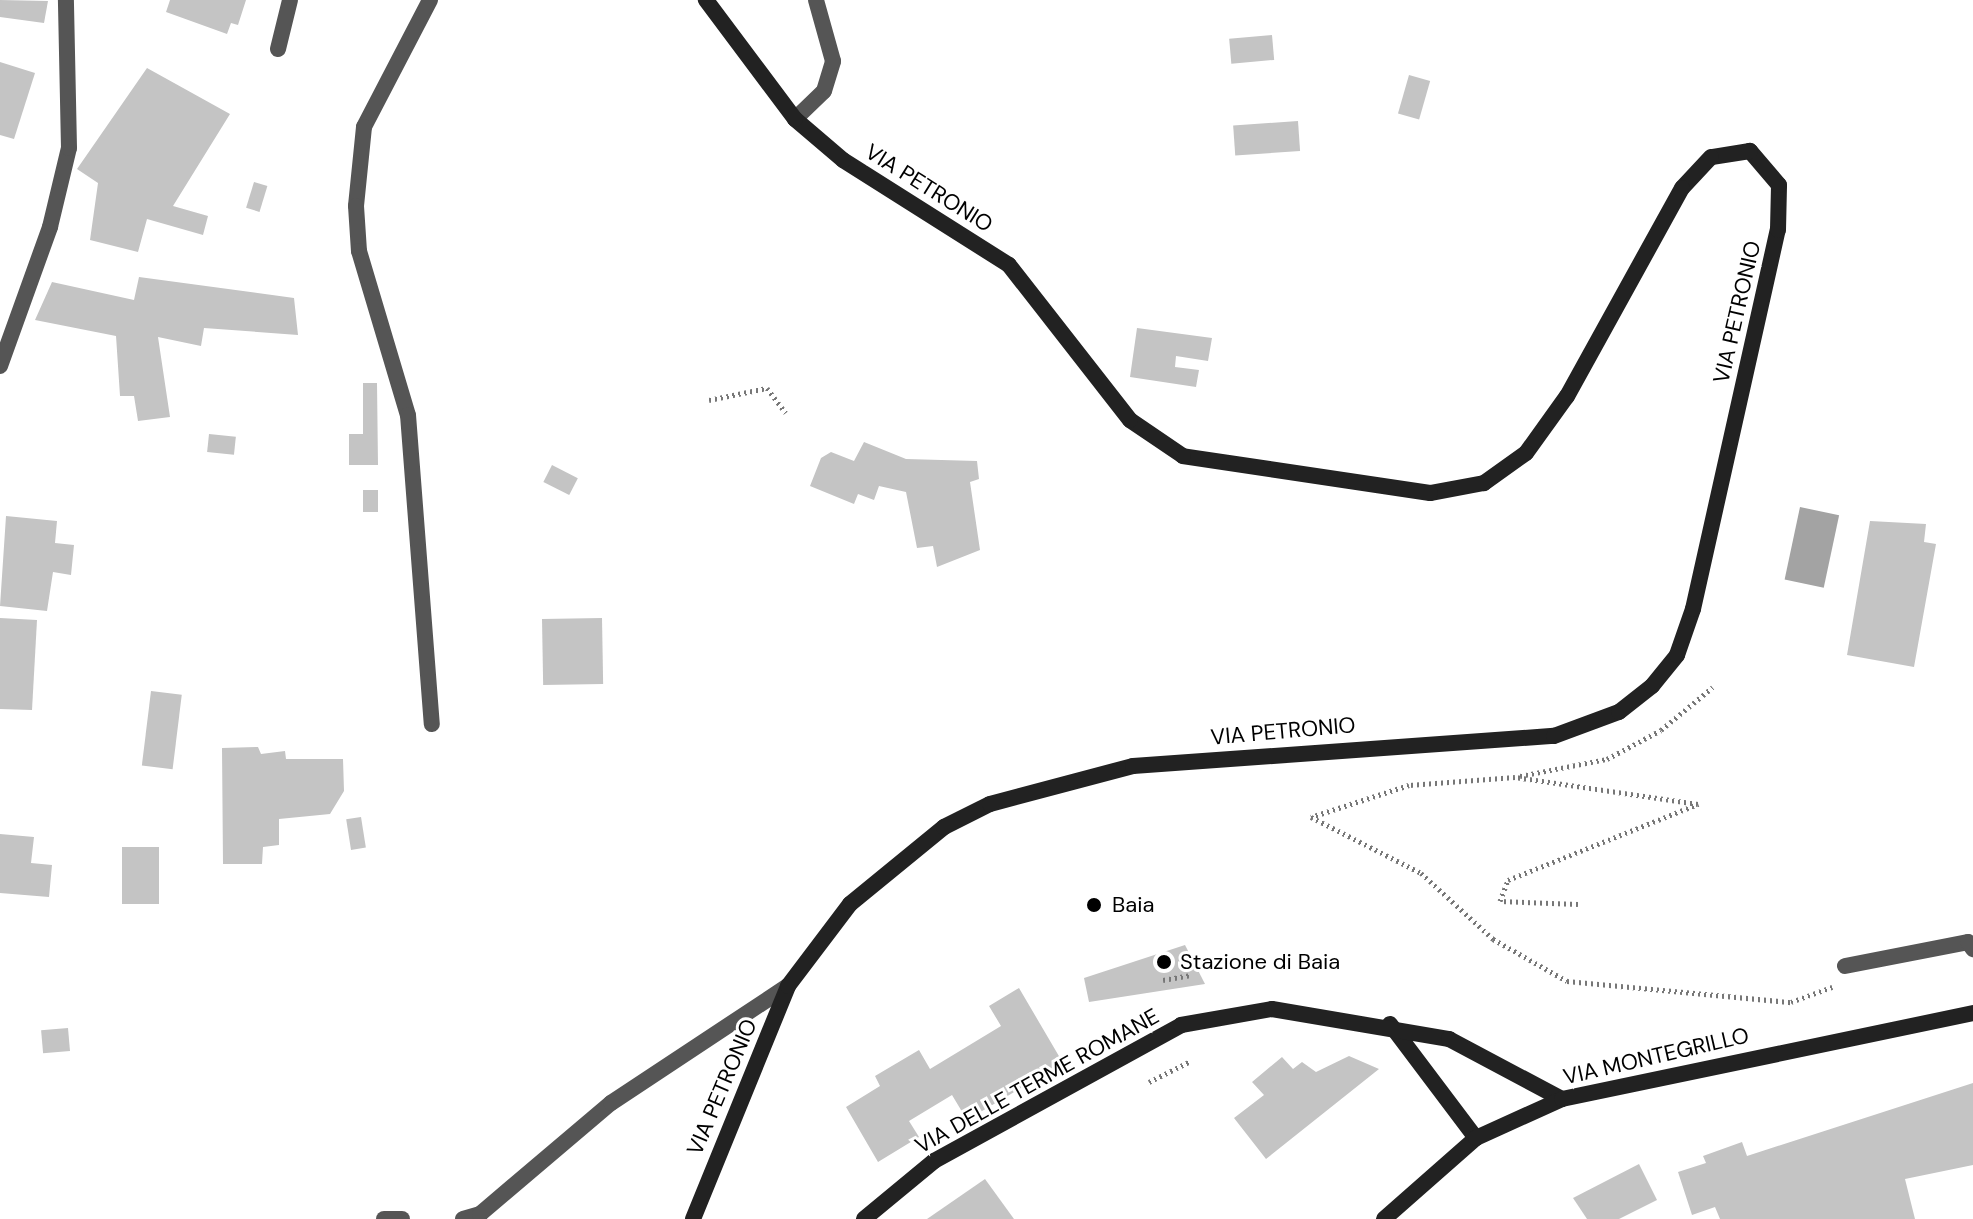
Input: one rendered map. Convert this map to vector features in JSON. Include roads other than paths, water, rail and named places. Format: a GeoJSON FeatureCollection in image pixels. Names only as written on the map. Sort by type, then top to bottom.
{"type":"FeatureCollection","features":[{"type":"Feature","properties":{"kind":"street"},"geometry":{"type":"LineString","coordinates":[[0,366],[50,227],[69,148],[66,0]]}},
{"type":"Feature","properties":{"kind":"street"},"geometry":{"type":"LineString","coordinates":[[278,49],[290,0]]}},
{"type":"Feature","properties":{"kind":"street"},"geometry":{"type":"LineString","coordinates":[[430,0],[364,127],[356,206],[359,251],[408,415],[432,724]]}},
{"type":"Feature","properties":{"kind":"street","name":"VIA PETRONIO"},"geometry":{"type":"LineString","coordinates":[[693,1219],[788,986],[817,942],[887,870],[944,827],[990,804],[1133,766],[1554,736],[1619,712],[1652,686],[1677,655],[1693,609],[1778,230],[1779,185],[1750,151],[1711,157],[1682,188],[1567,396],[1526,453],[1484,483],[1430,493],[1183,456],[1152,439],[1009,265],[843,160],[795,119],[706,0]]}},
{"type":"Feature","properties":{"kind":"street"},"geometry":{"type":"LineString","coordinates":[[795,119],[824,91],[833,61],[816,0]]}},
{"type":"Feature","properties":{"kind":"street"},"geometry":{"type":"LineString","coordinates":[[1845,966],[1968,942],[1973,949]]}},
{"type":"Feature","properties":{"kind":"street"},"geometry":{"type":"LineString","coordinates":[[463,1219],[480,1214],[611,1103],[788,986]]}},
{"type":"Feature","properties":{"kind":"street","name":"VIA DELLE TERME ROMANE"},"geometry":{"type":"LineString","coordinates":[[864,1219],[934,1161],[1181,1025],[1272,1009],[1390,1024],[1503,1062],[1562,1099]]}},
{"type":"Feature","properties":{"kind":"street","name":"VIA MONTEGRILLO"},"geometry":{"type":"LineString","coordinates":[[1384,1219],[1476,1138],[1562,1099],[1973,1013]]}},
{"type":"Feature","properties":{"kind":"street"},"geometry":{"type":"LineString","coordinates":[[1390,1024],[1476,1138]]}},
{"type":"Feature","properties":{"kind":"street"},"geometry":{"type":"LineString","coordinates":[[384,1219],[402,1219]]}},
{"type":"Feature","properties":{"kind":"place","name":"Baia"},"geometry":{"type":"Point","coordinates":[1094,905]}},
{"type":"Feature","properties":{"kind":"place","name":"Stazione di Baia"},"geometry":{"type":"Point","coordinates":[1164,962]}}]}
